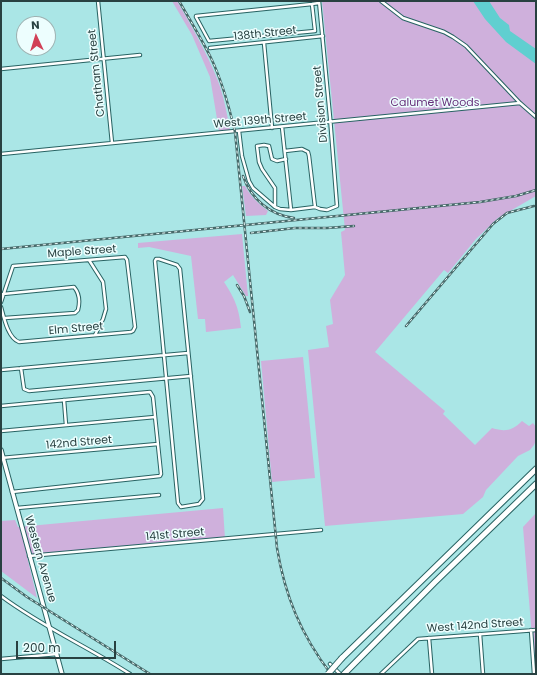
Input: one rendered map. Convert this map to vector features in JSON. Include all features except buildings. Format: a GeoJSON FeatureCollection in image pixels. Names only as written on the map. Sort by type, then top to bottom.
{"type":"FeatureCollection","features":[{"type":"Feature","properties":{"kind":"highway"},"geometry":{"type":"LineString","coordinates":[[328,674],[342,658],[536,469]]}},
{"type":"Feature","properties":{"kind":"highway"},"geometry":{"type":"LineString","coordinates":[[344,674],[536,484]]}},
{"type":"Feature","properties":{"kind":"main road","name":"Western Avenue"},"geometry":{"type":"LineString","coordinates":[[1,450],[62,674]]}},
{"type":"Feature","properties":{"kind":"street","name":"Chatham Street"},"geometry":{"type":"LineString","coordinates":[[98,1],[112,143]]}},
{"type":"Feature","properties":{"kind":"street"},"geometry":{"type":"LineString","coordinates":[[380,1],[403,18],[444,32],[466,46],[520,104],[536,117]]}},
{"type":"Feature","properties":{"kind":"street"},"geometry":{"type":"LineString","coordinates":[[312,4],[315,31],[209,41],[196,17],[319,2]]}},
{"type":"Feature","properties":{"kind":"street","name":"Division Street"},"geometry":{"type":"LineString","coordinates":[[315,207],[327,210],[337,206],[331,122],[319,2]]}},
{"type":"Feature","properties":{"kind":"street","name":"138th Street"},"geometry":{"type":"LineString","coordinates":[[210,48],[323,36]]}},
{"type":"Feature","properties":{"kind":"street"},"geometry":{"type":"LineString","coordinates":[[264,43],[272,128]]}},
{"type":"Feature","properties":{"kind":"street"},"geometry":{"type":"LineString","coordinates":[[1,69],[140,55]]}},
{"type":"Feature","properties":{"kind":"street","name":"West 139th Street"},"geometry":{"type":"LineString","coordinates":[[1,154],[520,104]]}},
{"type":"Feature","properties":{"kind":"street"},"geometry":{"type":"LineString","coordinates":[[282,127],[291,210]]}},
{"type":"Feature","properties":{"kind":"street"},"geometry":{"type":"LineString","coordinates":[[239,131],[242,156],[249,182],[253,188],[275,207],[280,209],[291,210],[315,207],[308,152],[302,149],[285,151]]}},
{"type":"Feature","properties":{"kind":"street"},"geometry":{"type":"LineString","coordinates":[[275,207],[275,188],[259,162],[257,146],[269,146],[272,159],[277,161],[286,159]]}},
{"type":"Feature","properties":{"kind":"street","name":"Maple Street"},"geometry":{"type":"LineString","coordinates":[[3,294],[13,266],[125,257],[127,260],[135,327],[134,331]]}},
{"type":"Feature","properties":{"kind":"street"},"geometry":{"type":"LineString","coordinates":[[159,258],[177,265],[180,269],[188,353],[203,498],[199,504],[181,507],[178,503],[155,261],[159,258]]}},
{"type":"Feature","properties":{"kind":"street"},"geometry":{"type":"LineString","coordinates":[[89,260],[103,282],[106,309],[103,319],[94,335]]}},
{"type":"Feature","properties":{"kind":"street"},"geometry":{"type":"LineString","coordinates":[[1,302],[3,294],[74,287],[78,294],[80,304],[75,313],[5,318],[1,309]]}},
{"type":"Feature","properties":{"kind":"street","name":"Elm Street"},"geometry":{"type":"LineString","coordinates":[[5,318],[13,339],[19,342],[134,331]]}},
{"type":"Feature","properties":{"kind":"street"},"geometry":{"type":"LineString","coordinates":[[1,370],[188,353]]}},
{"type":"Feature","properties":{"kind":"street"},"geometry":{"type":"LineString","coordinates":[[21,368],[24,389],[29,391],[191,376]]}},
{"type":"Feature","properties":{"kind":"street"},"geometry":{"type":"LineString","coordinates":[[1,406],[150,392],[153,397],[161,474],[158,477],[12,492]]}},
{"type":"Feature","properties":{"kind":"street"},"geometry":{"type":"LineString","coordinates":[[64,400],[66,425]]}},
{"type":"Feature","properties":{"kind":"street"},"geometry":{"type":"LineString","coordinates":[[1,431],[155,417]]}},
{"type":"Feature","properties":{"kind":"street","name":"142nd Street"},"geometry":{"type":"LineString","coordinates":[[2,458],[158,444]]}},
{"type":"Feature","properties":{"kind":"street"},"geometry":{"type":"LineString","coordinates":[[17,508],[159,495]]}},
{"type":"Feature","properties":{"kind":"street","name":"141st Street"},"geometry":{"type":"LineString","coordinates":[[30,556],[321,530]]}},
{"type":"Feature","properties":{"kind":"street"},"geometry":{"type":"LineString","coordinates":[[1,596],[12,605],[128,674]]}},
{"type":"Feature","properties":{"kind":"street"},"geometry":{"type":"LineString","coordinates":[[531,630],[534,674]]}},
{"type":"Feature","properties":{"kind":"street","name":"West 142nd Street"},"geometry":{"type":"LineString","coordinates":[[381,674],[418,639],[536,630]]}},
{"type":"Feature","properties":{"kind":"street"},"geometry":{"type":"LineString","coordinates":[[480,634],[483,674]]}},
{"type":"Feature","properties":{"kind":"street"},"geometry":{"type":"LineString","coordinates":[[429,638],[432,674]]}},
{"type":"Feature","properties":{"kind":"street"},"geometry":{"type":"LineString","coordinates":[[1,659],[57,654]]}},
{"type":"Feature","properties":{"kind":"street"},"geometry":{"type":"LineString","coordinates":[[330,664],[340,674]]}},
{"type":"Feature","properties":{"kind":"green space"},"geometry":{"type":"Polygon","coordinates":[[[172,1],[177,1],[199,40],[214,71],[222,93],[230,130],[219,131],[210,77],[192,35],[172,1]]]}},
{"type":"Feature","properties":{"kind":"green space","name":"Calumet Woods"},"geometry":{"type":"Polygon","coordinates":[[[322,1],[536,1],[536,196],[498,218],[476,239],[448,273],[444,270],[375,352],[445,411],[443,414],[475,445],[492,428],[508,430],[512,429],[522,421],[529,426],[533,423],[536,427],[536,440],[530,450],[518,456],[486,490],[483,497],[463,514],[325,526],[308,350],[329,347],[326,326],[333,324],[330,300],[345,275],[341,232],[345,230],[322,1]]]}},
{"type":"Feature","properties":{"kind":"green space"},"geometry":{"type":"Polygon","coordinates":[[[242,186],[245,186],[255,200],[268,211],[266,215],[246,216],[242,186]]]}},
{"type":"Feature","properties":{"kind":"green space"},"geometry":{"type":"Polygon","coordinates":[[[242,234],[248,296],[246,296],[233,275],[224,282],[236,304],[241,328],[206,332],[205,319],[198,319],[191,256],[149,247],[138,248],[138,243],[242,234]]]}},
{"type":"Feature","properties":{"kind":"green space"},"geometry":{"type":"Polygon","coordinates":[[[303,357],[315,478],[272,482],[261,361],[303,357]]]}},
{"type":"Feature","properties":{"kind":"green space"},"geometry":{"type":"Polygon","coordinates":[[[223,508],[225,539],[29,556],[26,552],[37,598],[1,571],[1,521],[15,520],[18,527],[223,508]]]}},
{"type":"Feature","properties":{"kind":"green space"},"geometry":{"type":"Polygon","coordinates":[[[536,513],[536,674],[535,674],[523,527],[536,513]]]}},
{"type":"Feature","properties":{"kind":"water"},"geometry":{"type":"Polygon","coordinates":[[[473,1],[489,1],[500,18],[509,25],[510,31],[536,49],[536,64],[506,42],[485,19],[473,1]]]}},
{"type":"Feature","properties":{"kind":"railway"},"geometry":{"type":"LineString","coordinates":[[179,1],[203,43],[219,76],[235,132],[280,566],[290,599],[303,630],[311,645],[331,674]]}},
{"type":"Feature","properties":{"kind":"railway"},"geometry":{"type":"LineString","coordinates":[[243,176],[251,192],[262,204],[277,213],[294,218]]}},
{"type":"Feature","properties":{"kind":"railway"},"geometry":{"type":"LineString","coordinates":[[1,249],[480,202],[516,196],[536,190]]}},
{"type":"Feature","properties":{"kind":"railway"},"geometry":{"type":"LineString","coordinates":[[406,326],[493,224],[507,213],[534,206]]}},
{"type":"Feature","properties":{"kind":"railway"},"geometry":{"type":"LineString","coordinates":[[251,233],[295,228],[354,226]]}},
{"type":"Feature","properties":{"kind":"railway"},"geometry":{"type":"LineString","coordinates":[[237,285],[244,296],[250,312]]}},
{"type":"Feature","properties":{"kind":"railway"},"geometry":{"type":"LineString","coordinates":[[1,578],[27,597],[150,674]]}}]}
